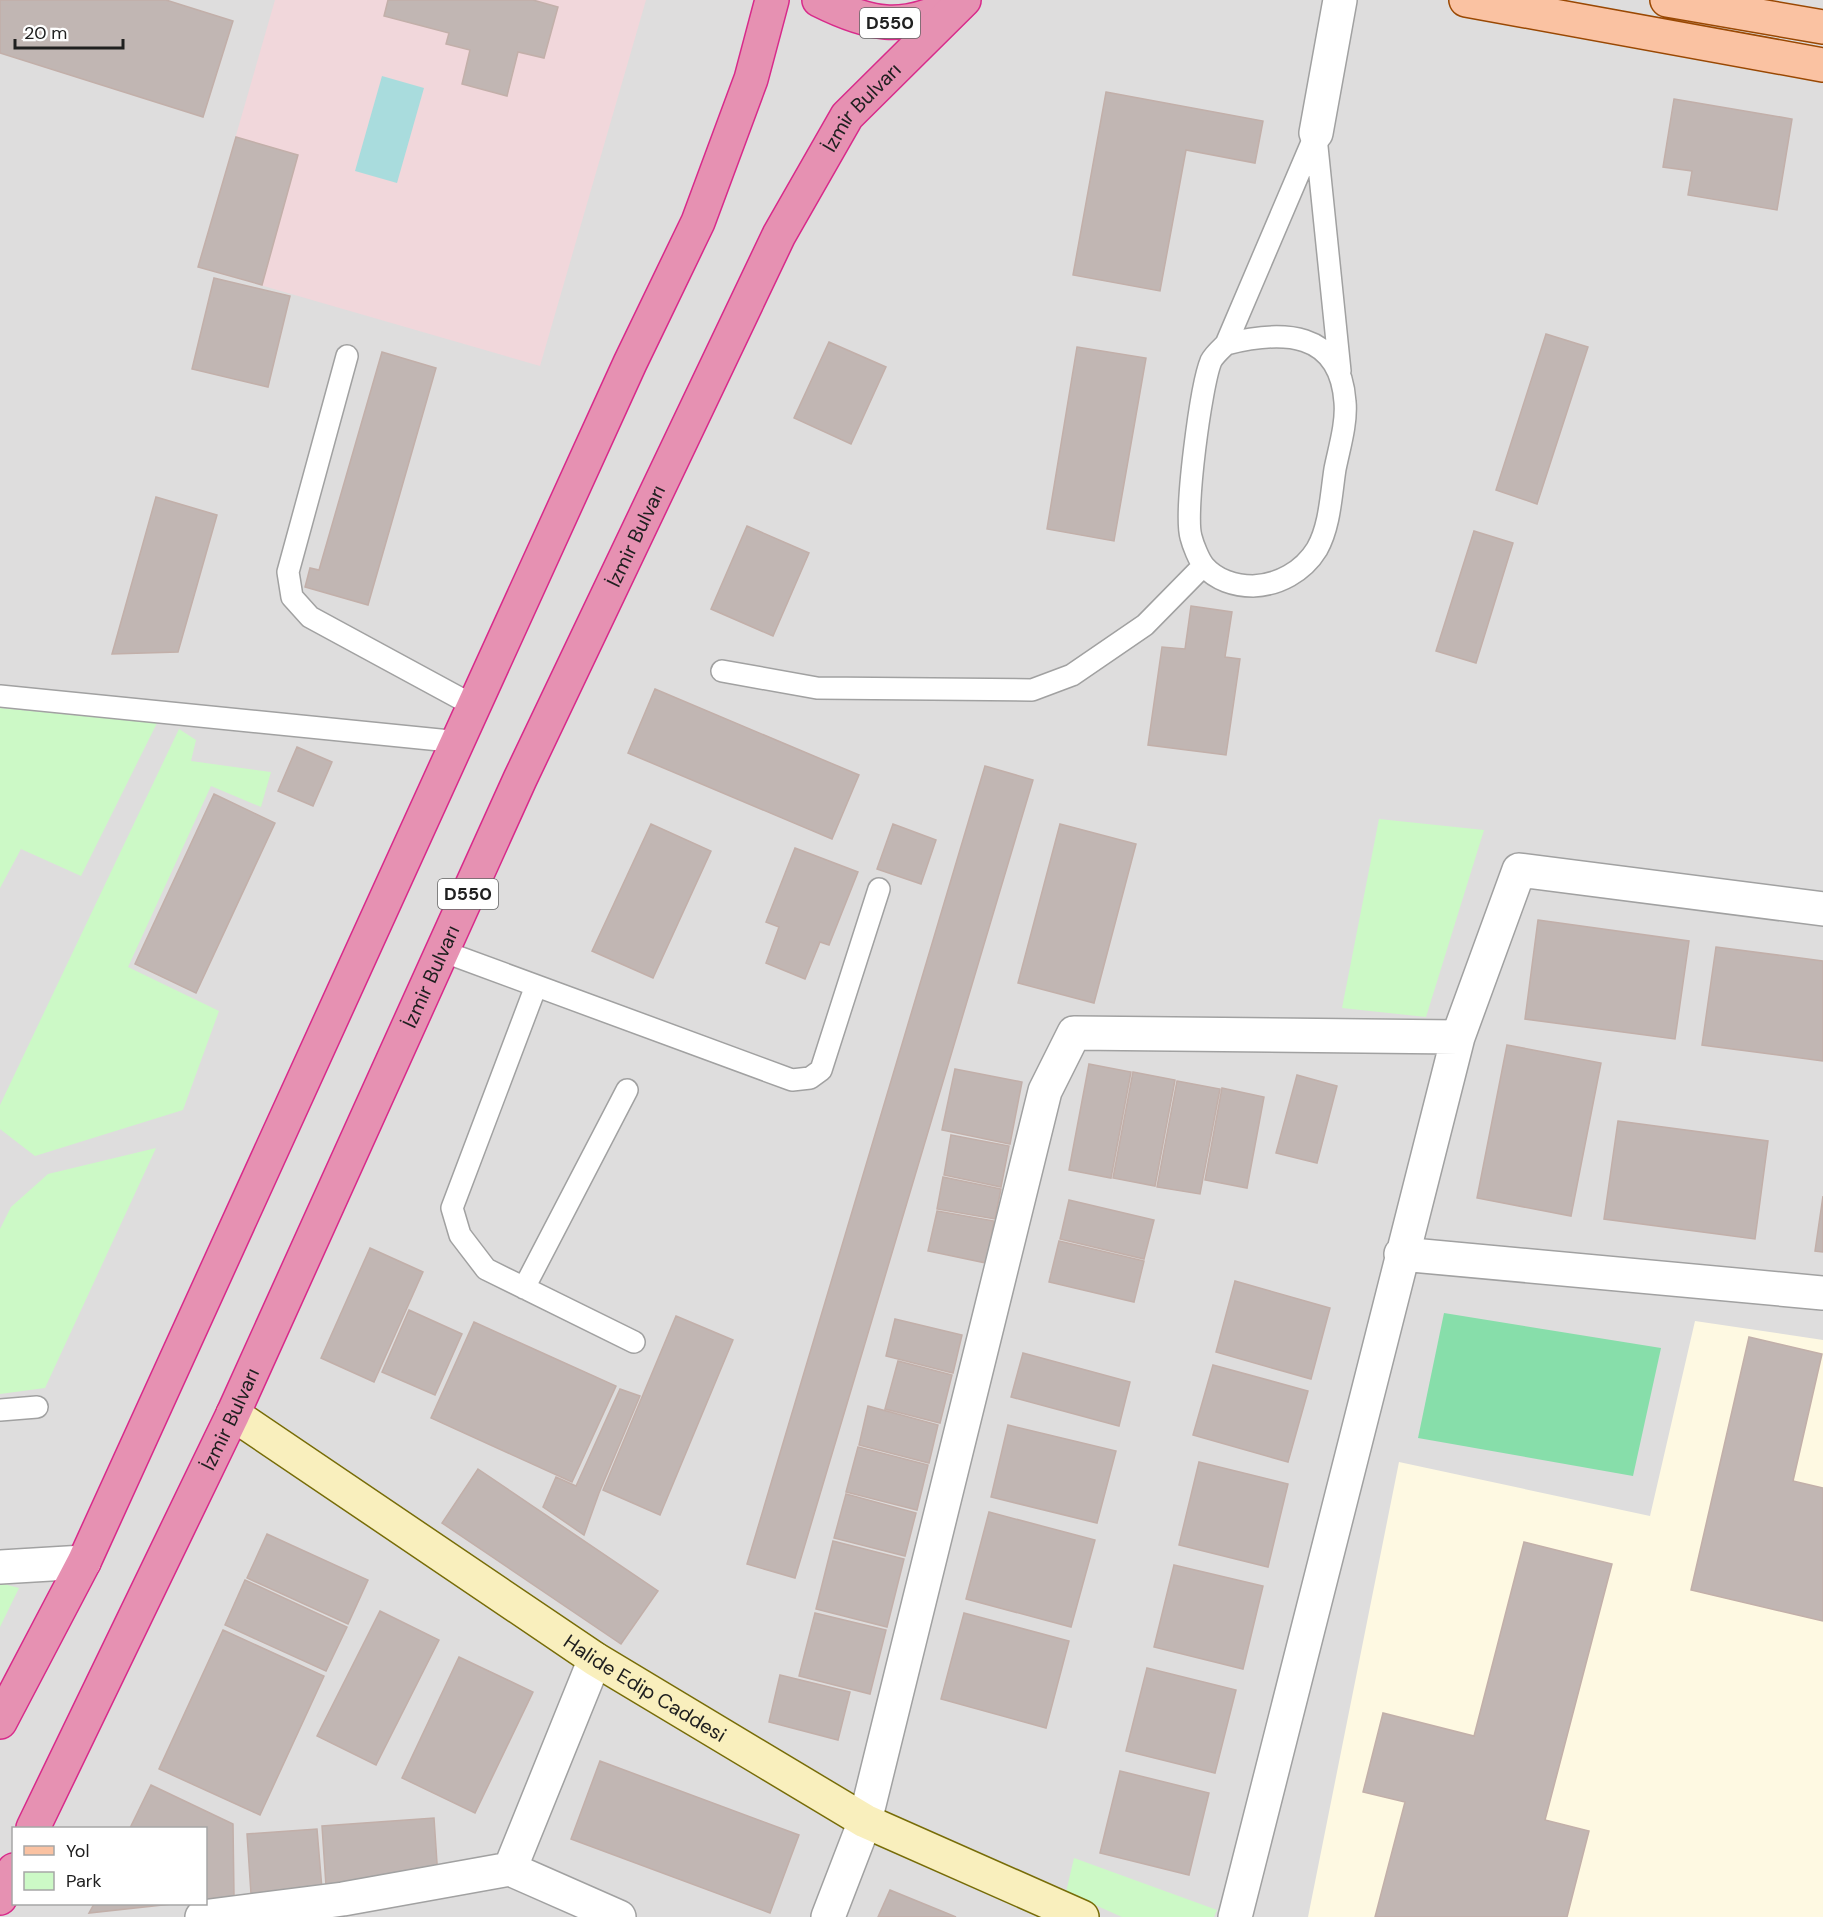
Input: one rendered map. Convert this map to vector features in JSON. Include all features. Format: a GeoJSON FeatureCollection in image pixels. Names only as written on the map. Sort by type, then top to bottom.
{"type":"FeatureCollection","features":[{"type":"Feature","properties":{"kind":"highway"},"geometry":{"type":"LineString","coordinates":[[0,1722],[84,1562],[476,706],[630,363],[698,222],[751,79],[772,0]]}},
{"type":"Feature","properties":{"kind":"highway","name":"D550"},"geometry":{"type":"LineString","coordinates":[[819,0],[852,17],[891,23],[931,16],[963,0]]}},
{"type":"Feature","properties":{"kind":"highway","name":"İzmir Bulvarı"},"geometry":{"type":"LineString","coordinates":[[33,1827],[233,1414],[525,768],[779,236],[847,116],[963,0]]}},
{"type":"Feature","properties":{"kind":"highway"},"geometry":{"type":"LineString","coordinates":[[0,1898],[12,1874]]}},
{"type":"Feature","properties":{"kind":"main road"},"geometry":{"type":"LineString","coordinates":[[1466,0],[1823,65]]}},
{"type":"Feature","properties":{"kind":"main road"},"geometry":{"type":"LineString","coordinates":[[1666,0],[1823,27]]}},
{"type":"Feature","properties":{"kind":"street"},"geometry":{"type":"LineString","coordinates":[[1316,133],[1340,0]]}},
{"type":"Feature","properties":{"kind":"street"},"geometry":{"type":"LineString","coordinates":[[1235,1917],[1401,1254],[1458,1037],[1519,870],[1823,909]]}},
{"type":"Feature","properties":{"kind":"street"},"geometry":{"type":"LineString","coordinates":[[828,1917],[864,1821],[1045,1091],[1074,1033],[1458,1037]]}},
{"type":"Feature","properties":{"kind":"street"},"geometry":{"type":"LineString","coordinates":[[1401,1254],[1823,1293]]}},
{"type":"Feature","properties":{"kind":"street","name":"Halide Edip Caddesi"},"geometry":{"type":"LineString","coordinates":[[233,1414],[595,1659],[864,1821],[1082,1917]]}},
{"type":"Feature","properties":{"kind":"street"},"geometry":{"type":"LineString","coordinates":[[0,1566],[84,1562]]}},
{"type":"Feature","properties":{"kind":"street"},"geometry":{"type":"LineString","coordinates":[[510,1869],[595,1659]]}},
{"type":"Feature","properties":{"kind":"street"},"geometry":{"type":"LineString","coordinates":[[202,1917],[343,1908],[510,1869],[619,1917]]}},
{"type":"Feature","properties":{"kind":"lane"},"geometry":{"type":"LineString","coordinates":[[1316,133],[1340,371],[1346,404],[1325,528],[1316,550],[1293,574],[1268,585],[1224,582],[1203,566],[1190,536],[1191,492],[1203,393],[1212,360],[1226,344],[1316,133]]}},
{"type":"Feature","properties":{"kind":"lane"},"geometry":{"type":"LineString","coordinates":[[1226,344],[1256,336],[1306,340],[1326,352],[1340,371]]}},
{"type":"Feature","properties":{"kind":"lane"},"geometry":{"type":"LineString","coordinates":[[348,356],[288,572],[292,597],[310,617],[476,706]]}},
{"type":"Feature","properties":{"kind":"lane"},"geometry":{"type":"LineString","coordinates":[[722,671],[817,688],[1032,690],[1072,675],[1145,626],[1203,566]]}},
{"type":"Feature","properties":{"kind":"lane"},"geometry":{"type":"LineString","coordinates":[[0,696],[460,741]]}},
{"type":"Feature","properties":{"kind":"lane"},"geometry":{"type":"LineString","coordinates":[[442,951],[792,1080],[810,1078],[821,1070],[879,889]]}},
{"type":"Feature","properties":{"kind":"lane"},"geometry":{"type":"LineString","coordinates":[[537,986],[452,1208],[460,1235],[486,1269],[634,1342]]}},
{"type":"Feature","properties":{"kind":"lane"},"geometry":{"type":"LineString","coordinates":[[524,1288],[627,1090]]}},
{"type":"Feature","properties":{"kind":"lane"},"geometry":{"type":"LineString","coordinates":[[0,1410],[37,1407]]}},
{"type":"Feature","properties":{"kind":"shaded area"},"geometry":{"type":"Polygon","coordinates":[[[0,0],[1823,0],[1823,1917],[0,1917],[0,0]]]}},
{"type":"Feature","properties":{"kind":"shaded area"},"geometry":{"type":"Polygon","coordinates":[[[275,0],[646,0],[540,366],[198,267],[275,0]]]}},
{"type":"Feature","properties":{"kind":"shaded area"},"geometry":{"type":"Polygon","coordinates":[[[1695,1321],[1823,1340],[1823,1917],[1308,1917],[1399,1462],[1650,1516],[1695,1321]]]}},
{"type":"Feature","properties":{"kind":"green space"},"geometry":{"type":"Polygon","coordinates":[[[0,708],[157,723],[81,876],[21,849],[0,888],[0,708]]]}},
{"type":"Feature","properties":{"kind":"green space"},"geometry":{"type":"Polygon","coordinates":[[[179,729],[196,740],[191,761],[271,772],[261,807],[211,786],[128,967],[219,1011],[183,1110],[35,1156],[0,1129],[0,1105],[179,729]]]}},
{"type":"Feature","properties":{"kind":"green space"},"geometry":{"type":"Polygon","coordinates":[[[1379,819],[1484,830],[1426,1017],[1342,1008],[1379,819]]]}},
{"type":"Feature","properties":{"kind":"green space"},"geometry":{"type":"Polygon","coordinates":[[[156,1148],[45,1388],[0,1394],[0,1229],[11,1207],[48,1174],[156,1148]]]}},
{"type":"Feature","properties":{"kind":"green space"},"geometry":{"type":"Polygon","coordinates":[[[1444,1313],[1661,1348],[1633,1476],[1418,1438],[1444,1313]]]}},
{"type":"Feature","properties":{"kind":"green space"},"geometry":{"type":"Polygon","coordinates":[[[0,1583],[19,1588],[0,1627],[0,1583]]]}},
{"type":"Feature","properties":{"kind":"green space"},"geometry":{"type":"Polygon","coordinates":[[[1074,1858],[1217,1910],[1214,1917],[1122,1917],[1066,1892],[1074,1858]]]}},
{"type":"Feature","properties":{"kind":"water"},"geometry":{"type":"Polygon","coordinates":[[[382,76],[424,88],[397,183],[355,171],[382,76]]]}},
{"type":"Feature","properties":{"kind":"building"},"geometry":{"type":"Polygon","coordinates":[[[0,0],[166,0],[233,21],[203,117],[0,53],[0,0]]]}},
{"type":"Feature","properties":{"kind":"building"},"geometry":{"type":"Polygon","coordinates":[[[388,0],[533,0],[558,7],[544,58],[518,52],[507,96],[462,84],[470,50],[446,44],[449,33],[384,16],[388,0]]]}},
{"type":"Feature","properties":{"kind":"building"},"geometry":{"type":"Polygon","coordinates":[[[1106,92],[1263,121],[1255,163],[1186,150],[1160,291],[1073,275],[1106,92]]]}},
{"type":"Feature","properties":{"kind":"building"},"geometry":{"type":"Polygon","coordinates":[[[1674,99],[1792,119],[1777,210],[1688,195],[1692,171],[1663,167],[1674,99]]]}},
{"type":"Feature","properties":{"kind":"building"},"geometry":{"type":"Polygon","coordinates":[[[236,137],[298,155],[262,285],[198,267],[236,137]]]}},
{"type":"Feature","properties":{"kind":"building"},"geometry":{"type":"Polygon","coordinates":[[[214,278],[290,296],[268,387],[192,369],[214,278]]]}},
{"type":"Feature","properties":{"kind":"building"},"geometry":{"type":"Polygon","coordinates":[[[1546,334],[1588,347],[1537,504],[1496,490],[1546,334]]]}},
{"type":"Feature","properties":{"kind":"building"},"geometry":{"type":"Polygon","coordinates":[[[829,342],[886,367],[851,444],[794,418],[829,342]]]}},
{"type":"Feature","properties":{"kind":"building"},"geometry":{"type":"Polygon","coordinates":[[[1077,347],[1146,358],[1114,541],[1047,529],[1077,347]]]}},
{"type":"Feature","properties":{"kind":"building"},"geometry":{"type":"Polygon","coordinates":[[[382,352],[436,368],[368,605],[305,587],[310,568],[319,570],[382,352]]]}},
{"type":"Feature","properties":{"kind":"building"},"geometry":{"type":"Polygon","coordinates":[[[156,497],[217,515],[178,652],[112,654],[156,497]]]}},
{"type":"Feature","properties":{"kind":"building"},"geometry":{"type":"Polygon","coordinates":[[[747,526],[809,553],[773,636],[711,609],[747,526]]]}},
{"type":"Feature","properties":{"kind":"building"},"geometry":{"type":"Polygon","coordinates":[[[1474,531],[1513,543],[1476,663],[1436,651],[1474,531]]]}},
{"type":"Feature","properties":{"kind":"building"},"geometry":{"type":"Polygon","coordinates":[[[1191,606],[1232,612],[1225,657],[1240,659],[1226,755],[1148,745],[1162,647],[1185,649],[1191,606]]]}},
{"type":"Feature","properties":{"kind":"building"},"geometry":{"type":"Polygon","coordinates":[[[655,689],[859,775],[832,839],[628,753],[655,689]]]}},
{"type":"Feature","properties":{"kind":"building"},"geometry":{"type":"Polygon","coordinates":[[[297,747],[332,762],[313,806],[278,791],[297,747]]]}},
{"type":"Feature","properties":{"kind":"building"},"geometry":{"type":"Polygon","coordinates":[[[985,766],[1033,780],[795,1578],[747,1564],[985,766]]]}},
{"type":"Feature","properties":{"kind":"building"},"geometry":{"type":"Polygon","coordinates":[[[214,794],[275,823],[196,993],[135,964],[214,794]]]}},
{"type":"Feature","properties":{"kind":"building"},"geometry":{"type":"Polygon","coordinates":[[[651,824],[711,851],[653,978],[592,951],[651,824]]]}},
{"type":"Feature","properties":{"kind":"building"},"geometry":{"type":"Polygon","coordinates":[[[893,824],[936,840],[921,884],[877,869],[893,824]]]}},
{"type":"Feature","properties":{"kind":"building"},"geometry":{"type":"Polygon","coordinates":[[[1060,824],[1136,844],[1094,1003],[1018,983],[1060,824]]]}},
{"type":"Feature","properties":{"kind":"building"},"geometry":{"type":"Polygon","coordinates":[[[795,848],[858,872],[829,945],[820,942],[805,979],[766,963],[779,927],[766,922],[795,848]]]}},
{"type":"Feature","properties":{"kind":"building"},"geometry":{"type":"Polygon","coordinates":[[[1538,920],[1689,941],[1675,1039],[1525,1019],[1538,920]]]}},
{"type":"Feature","properties":{"kind":"building"},"geometry":{"type":"Polygon","coordinates":[[[1716,947],[1823,961],[1823,1061],[1702,1045],[1716,947]]]}},
{"type":"Feature","properties":{"kind":"building"},"geometry":{"type":"Polygon","coordinates":[[[1507,1045],[1601,1063],[1571,1216],[1477,1198],[1507,1045]]]}},
{"type":"Feature","properties":{"kind":"building"},"geometry":{"type":"Polygon","coordinates":[[[1089,1064],[1131,1072],[1111,1178],[1069,1170],[1089,1064]]]}},
{"type":"Feature","properties":{"kind":"building"},"geometry":{"type":"Polygon","coordinates":[[[955,1069],[1022,1082],[1010,1144],[942,1130],[955,1069]]]}},
{"type":"Feature","properties":{"kind":"building"},"geometry":{"type":"Polygon","coordinates":[[[1133,1072],[1175,1080],[1155,1186],[1113,1178],[1133,1072]]]}},
{"type":"Feature","properties":{"kind":"building"},"geometry":{"type":"Polygon","coordinates":[[[1297,1075],[1337,1086],[1317,1163],[1276,1153],[1297,1075]]]}},
{"type":"Feature","properties":{"kind":"building"},"geometry":{"type":"Polygon","coordinates":[[[1177,1081],[1220,1089],[1200,1194],[1157,1187],[1177,1081]]]}},
{"type":"Feature","properties":{"kind":"building"},"geometry":{"type":"Polygon","coordinates":[[[1222,1088],[1264,1097],[1247,1188],[1205,1180],[1222,1088]]]}},
{"type":"Feature","properties":{"kind":"building"},"geometry":{"type":"Polygon","coordinates":[[[1618,1121],[1768,1141],[1755,1239],[1604,1219],[1618,1121]]]}},
{"type":"Feature","properties":{"kind":"building"},"geometry":{"type":"Polygon","coordinates":[[[951,1135],[1009,1146],[1001,1187],[944,1175],[951,1135]]]}},
{"type":"Feature","properties":{"kind":"building"},"geometry":{"type":"Polygon","coordinates":[[[943,1177],[1001,1189],[995,1219],[937,1209],[943,1177]]]}},
{"type":"Feature","properties":{"kind":"building"},"geometry":{"type":"Polygon","coordinates":[[[1823,1196],[1823,1252],[1815,1251],[1823,1196]]]}},
{"type":"Feature","properties":{"kind":"building"},"geometry":{"type":"Polygon","coordinates":[[[1069,1200],[1154,1220],[1144,1259],[1060,1239],[1069,1200]]]}},
{"type":"Feature","properties":{"kind":"building"},"geometry":{"type":"Polygon","coordinates":[[[937,1211],[994,1221],[986,1263],[928,1251],[937,1211]]]}},
{"type":"Feature","properties":{"kind":"building"},"geometry":{"type":"Polygon","coordinates":[[[1059,1241],[1144,1261],[1134,1302],[1049,1282],[1059,1241]]]}},
{"type":"Feature","properties":{"kind":"building"},"geometry":{"type":"Polygon","coordinates":[[[370,1248],[423,1272],[374,1382],[321,1358],[370,1248]]]}},
{"type":"Feature","properties":{"kind":"building"},"geometry":{"type":"Polygon","coordinates":[[[1235,1281],[1330,1308],[1311,1379],[1216,1352],[1235,1281]]]}},
{"type":"Feature","properties":{"kind":"building"},"geometry":{"type":"Polygon","coordinates":[[[409,1310],[462,1334],[435,1395],[382,1372],[409,1310]]]}},
{"type":"Feature","properties":{"kind":"building"},"geometry":{"type":"Polygon","coordinates":[[[676,1316],[733,1340],[660,1515],[603,1490],[676,1316]]]}},
{"type":"Feature","properties":{"kind":"building"},"geometry":{"type":"Polygon","coordinates":[[[895,1319],[962,1335],[953,1373],[886,1356],[895,1319]]]}},
{"type":"Feature","properties":{"kind":"building"},"geometry":{"type":"Polygon","coordinates":[[[474,1322],[616,1386],[572,1482],[431,1418],[474,1322]]]}},
{"type":"Feature","properties":{"kind":"building"},"geometry":{"type":"Polygon","coordinates":[[[1749,1337],[1822,1354],[1793,1481],[1823,1488],[1823,1621],[1691,1590],[1749,1337]]]}},
{"type":"Feature","properties":{"kind":"building"},"geometry":{"type":"Polygon","coordinates":[[[1023,1353],[1130,1382],[1119,1426],[1011,1397],[1023,1353]]]}},
{"type":"Feature","properties":{"kind":"building"},"geometry":{"type":"Polygon","coordinates":[[[898,1361],[952,1375],[940,1423],[885,1409],[898,1361]]]}},
{"type":"Feature","properties":{"kind":"building"},"geometry":{"type":"Polygon","coordinates":[[[1213,1365],[1308,1391],[1288,1462],[1193,1435],[1213,1365]]]}},
{"type":"Feature","properties":{"kind":"building"},"geometry":{"type":"Polygon","coordinates":[[[620,1389],[640,1396],[584,1535],[543,1507],[556,1477],[576,1486],[620,1389]]]}},
{"type":"Feature","properties":{"kind":"building"},"geometry":{"type":"Polygon","coordinates":[[[868,1406],[938,1425],[929,1463],[859,1445],[868,1406]]]}},
{"type":"Feature","properties":{"kind":"building"},"geometry":{"type":"Polygon","coordinates":[[[1008,1425],[1116,1451],[1097,1523],[991,1497],[1008,1425]]]}},
{"type":"Feature","properties":{"kind":"building"},"geometry":{"type":"Polygon","coordinates":[[[858,1447],[928,1465],[917,1510],[846,1492],[858,1447]]]}},
{"type":"Feature","properties":{"kind":"building"},"geometry":{"type":"Polygon","coordinates":[[[1199,1462],[1288,1484],[1268,1567],[1179,1545],[1199,1462]]]}},
{"type":"Feature","properties":{"kind":"building"},"geometry":{"type":"Polygon","coordinates":[[[478,1469],[658,1591],[621,1644],[442,1523],[478,1469]]]}},
{"type":"Feature","properties":{"kind":"building"},"geometry":{"type":"Polygon","coordinates":[[[846,1494],[916,1513],[905,1556],[834,1538],[846,1494]]]}},
{"type":"Feature","properties":{"kind":"building"},"geometry":{"type":"Polygon","coordinates":[[[989,1512],[1095,1540],[1071,1627],[966,1599],[989,1512]]]}},
{"type":"Feature","properties":{"kind":"building"},"geometry":{"type":"Polygon","coordinates":[[[267,1534],[368,1580],[348,1624],[247,1578],[267,1534]]]}},
{"type":"Feature","properties":{"kind":"building"},"geometry":{"type":"Polygon","coordinates":[[[833,1541],[904,1559],[887,1627],[816,1609],[833,1541]]]}},
{"type":"Feature","properties":{"kind":"building"},"geometry":{"type":"Polygon","coordinates":[[[1524,1542],[1612,1564],[1545,1820],[1589,1831],[1567,1917],[1375,1917],[1405,1802],[1363,1792],[1383,1713],[1474,1736],[1524,1542]]]}},
{"type":"Feature","properties":{"kind":"building"},"geometry":{"type":"Polygon","coordinates":[[[1174,1565],[1263,1586],[1243,1669],[1154,1647],[1174,1565]]]}},
{"type":"Feature","properties":{"kind":"building"},"geometry":{"type":"Polygon","coordinates":[[[245,1580],[347,1627],[326,1671],[225,1625],[245,1580]]]}},
{"type":"Feature","properties":{"kind":"building"},"geometry":{"type":"Polygon","coordinates":[[[380,1611],[439,1640],[376,1765],[317,1736],[380,1611]]]}},
{"type":"Feature","properties":{"kind":"building"},"geometry":{"type":"Polygon","coordinates":[[[815,1613],[886,1630],[870,1694],[799,1676],[815,1613]]]}},
{"type":"Feature","properties":{"kind":"building"},"geometry":{"type":"Polygon","coordinates":[[[964,1613],[1069,1641],[1046,1728],[941,1699],[964,1613]]]}},
{"type":"Feature","properties":{"kind":"building"},"geometry":{"type":"Polygon","coordinates":[[[223,1630],[324,1676],[260,1815],[159,1769],[223,1630]]]}},
{"type":"Feature","properties":{"kind":"building"},"geometry":{"type":"Polygon","coordinates":[[[459,1657],[533,1692],[475,1813],[402,1778],[459,1657]]]}},
{"type":"Feature","properties":{"kind":"building"},"geometry":{"type":"Polygon","coordinates":[[[1147,1668],[1236,1690],[1215,1773],[1126,1751],[1147,1668]]]}},
{"type":"Feature","properties":{"kind":"building"},"geometry":{"type":"Polygon","coordinates":[[[780,1675],[850,1692],[838,1740],[769,1722],[780,1675]]]}},
{"type":"Feature","properties":{"kind":"building"},"geometry":{"type":"Polygon","coordinates":[[[600,1761],[799,1835],[770,1913],[571,1839],[600,1761]]]}},
{"type":"Feature","properties":{"kind":"building"},"geometry":{"type":"Polygon","coordinates":[[[1120,1771],[1209,1793],[1189,1875],[1100,1853],[1120,1771]]]}},
{"type":"Feature","properties":{"kind":"building"},"geometry":{"type":"Polygon","coordinates":[[[151,1785],[233,1824],[234,1896],[207,1900],[207,1827],[130,1827],[151,1785]]]}},
{"type":"Feature","properties":{"kind":"building"},"geometry":{"type":"Polygon","coordinates":[[[434,1818],[438,1878],[326,1886],[322,1826],[434,1818]]]}},
{"type":"Feature","properties":{"kind":"building"},"geometry":{"type":"Polygon","coordinates":[[[317,1829],[322,1889],[251,1894],[247,1834],[317,1829]]]}},
{"type":"Feature","properties":{"kind":"building"},"geometry":{"type":"Polygon","coordinates":[[[890,1890],[956,1917],[878,1917],[890,1890]]]}},
{"type":"Feature","properties":{"kind":"building"},"geometry":{"type":"Polygon","coordinates":[[[93,1905],[163,1905],[89,1913],[93,1905]]]}}]}
